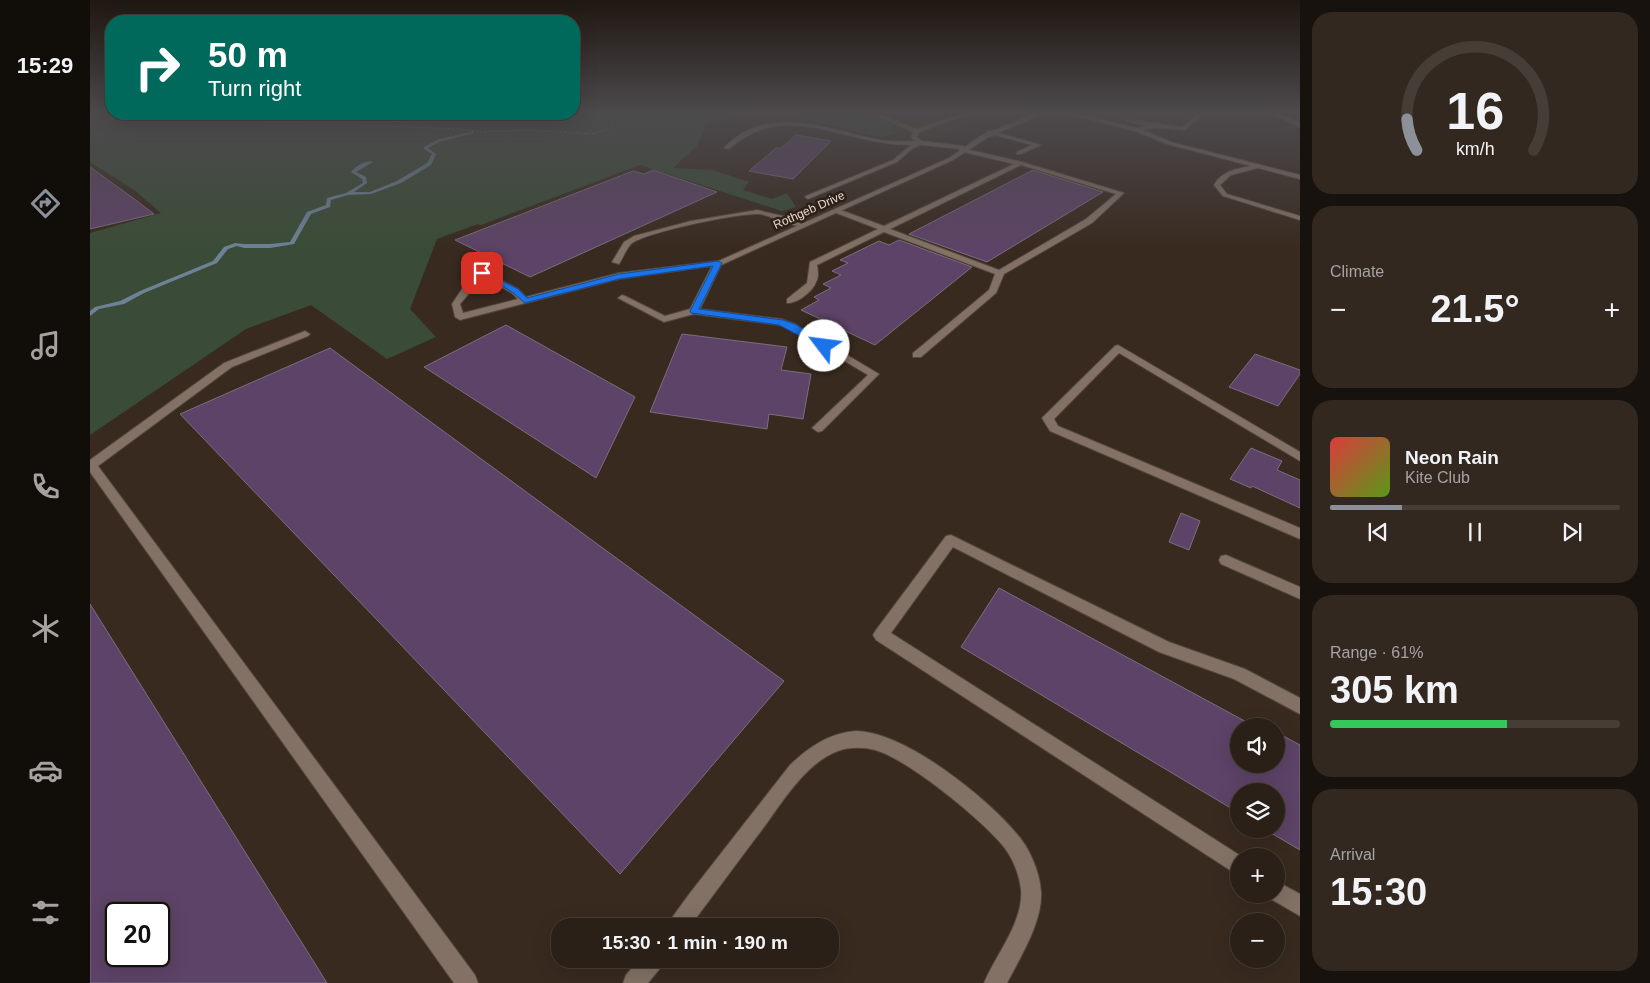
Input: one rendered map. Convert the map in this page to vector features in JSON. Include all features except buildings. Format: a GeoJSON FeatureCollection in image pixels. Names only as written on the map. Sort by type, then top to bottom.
{"type":"FeatureCollection","features":[{"type":"Feature","properties":{"kind":"street"},"geometry":{"type":"LineString","coordinates":[[808,197],[899,158]]}},
{"type":"Feature","properties":{"kind":"street","name":"Rothgeb Drive"},"geometry":{"type":"LineString","coordinates":[[525,301],[515,291],[482,273],[456,304],[460,317],[525,301],[619,276],[718,263],[952,158]]}},
{"type":"Feature","properties":{"kind":"street"},"geometry":{"type":"LineString","coordinates":[[917,355],[993,291],[1000,273],[1089,221],[1121,193],[999,158]]}},
{"type":"Feature","properties":{"kind":"street"},"geometry":{"type":"LineString","coordinates":[[1227,158],[1300,177]]}},
{"type":"Feature","properties":{"kind":"street"},"geometry":{"type":"LineString","coordinates":[[790,301],[813,284],[813,264],[1020,163]]}},
{"type":"Feature","properties":{"kind":"street"},"geometry":{"type":"LineString","coordinates":[[1258,166],[1231,172],[1220,178],[1217,185],[1225,195],[1240,201],[1300,218]]}},
{"type":"Feature","properties":{"kind":"street"},"geometry":{"type":"LineString","coordinates":[[835,211],[1000,273]]}},
{"type":"Feature","properties":{"kind":"street"},"geometry":{"type":"LineString","coordinates":[[616,262],[630,242],[644,235],[707,221],[756,212],[780,217],[802,226]]}},
{"type":"Feature","properties":{"kind":"street"},"geometry":{"type":"LineString","coordinates":[[694,311],[718,263]]}},
{"type":"Feature","properties":{"kind":"street"},"geometry":{"type":"LineString","coordinates":[[622,298],[664,319],[694,311],[780,322],[792,326],[874,374],[818,428]]}},
{"type":"Feature","properties":{"kind":"street"},"geometry":{"type":"LineString","coordinates":[[305,334],[228,365],[92,465],[467,983]]}},
{"type":"Feature","properties":{"kind":"street"},"geometry":{"type":"LineString","coordinates":[[1300,457],[1118,348],[1048,418],[1054,428],[1064,434],[1300,534]]}},
{"type":"Feature","properties":{"kind":"street"},"geometry":{"type":"LineString","coordinates":[[1230,860],[881,635],[951,540],[1164,647],[1239,674],[1300,706]]}},
{"type":"Feature","properties":{"kind":"street"},"geometry":{"type":"LineString","coordinates":[[1226,560],[1300,593]]}},
{"type":"Feature","properties":{"kind":"street"},"geometry":{"type":"LineString","coordinates":[[684,918],[783,787],[805,762],[827,747],[848,739],[876,741],[900,750],[982,811],[1011,841],[1025,869],[1031,892],[1030,910],[996,983]]}},
{"type":"Feature","properties":{"kind":"street"},"geometry":{"type":"LineString","coordinates":[[1285,897],[1300,906]]}},
{"type":"Feature","properties":{"kind":"street"},"geometry":{"type":"LineString","coordinates":[[634,983],[646,968]]}},
{"type":"Feature","properties":{"kind":"green space"},"geometry":{"type":"Polygon","coordinates":[[[90,158],[684,158],[673,168],[713,170],[749,182],[743,190],[772,199],[787,193],[796,207],[782,211],[640,165],[481,225],[478,224],[437,239],[410,309],[436,337],[387,359],[311,305],[246,329],[90,435],[90,233],[161,213],[133,189],[90,162],[90,158]]]}},
{"type":"Feature","properties":{"kind":"waterway"},"geometry":{"type":"LineString","coordinates":[[348,194],[371,193],[399,182],[429,164],[432,158]]}},
{"type":"Feature","properties":{"kind":"waterway"},"geometry":{"type":"LineString","coordinates":[[348,194],[365,183],[364,178],[353,172],[357,168],[371,162]]}},
{"type":"Feature","properties":{"kind":"waterway"},"geometry":{"type":"LineString","coordinates":[[90,314],[97,308],[122,303],[142,292],[215,262],[226,248],[237,244],[244,246],[270,246],[292,243],[309,213],[328,206],[329,199],[348,194]]}},
{"type":"Feature","properties":{"kind":"route"},"geometry":{"type":"LineString","coordinates":[[482,273],[515,291],[525,301],[619,276],[718,263],[694,311],[780,322],[792,326],[824,346]]}}]}
